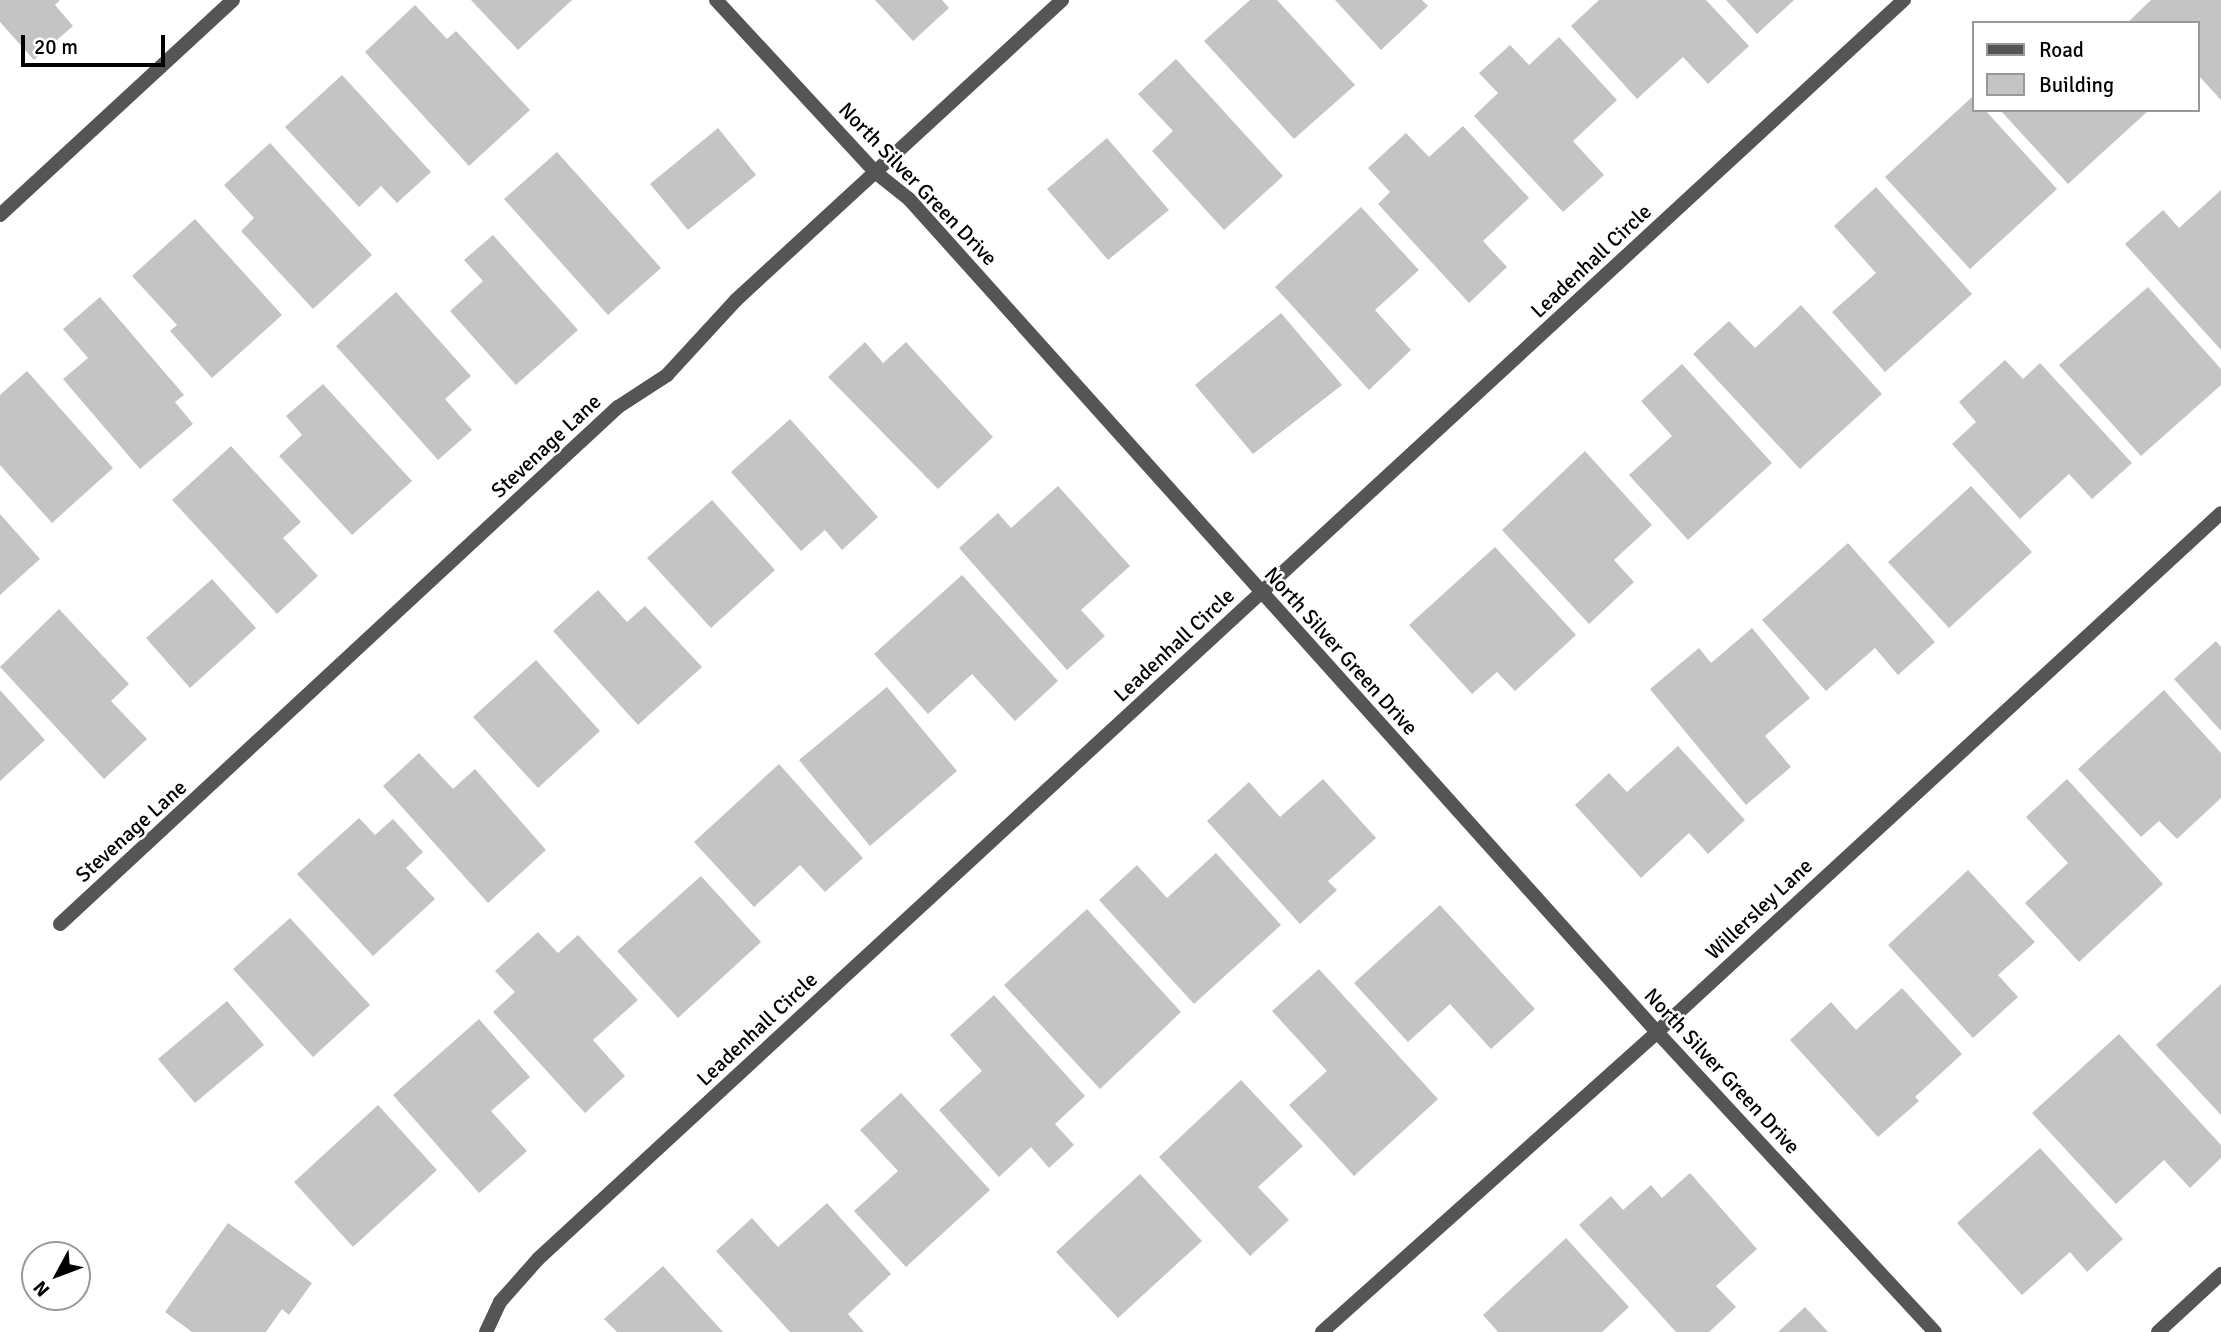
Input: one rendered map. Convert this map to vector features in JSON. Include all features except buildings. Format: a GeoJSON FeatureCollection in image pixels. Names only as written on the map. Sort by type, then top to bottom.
{"type":"FeatureCollection","features":[{"type":"Feature","properties":{"kind":"street"},"geometry":{"type":"LineString","coordinates":[[0,215],[233,0]]}},
{"type":"Feature","properties":{"kind":"street","name":"North Silver Green Drive"},"geometry":{"type":"LineString","coordinates":[[716,0],[875,172],[909,199],[1657,1032],[1935,1332]]}},
{"type":"Feature","properties":{"kind":"street","name":"Stevenage Lane"},"geometry":{"type":"LineString","coordinates":[[60,925],[618,407],[667,375],[736,300],[1062,0]]}},
{"type":"Feature","properties":{"kind":"street","name":"Leadenhall Circle"},"geometry":{"type":"LineString","coordinates":[[486,1332],[500,1302],[538,1259],[1904,0]]}},
{"type":"Feature","properties":{"kind":"street","name":"Willersley Lane"},"geometry":{"type":"LineString","coordinates":[[1322,1332],[1657,1032],[2221,513]]}},
{"type":"Feature","properties":{"kind":"street"},"geometry":{"type":"LineString","coordinates":[[2158,1332],[2221,1274]]}}]}
